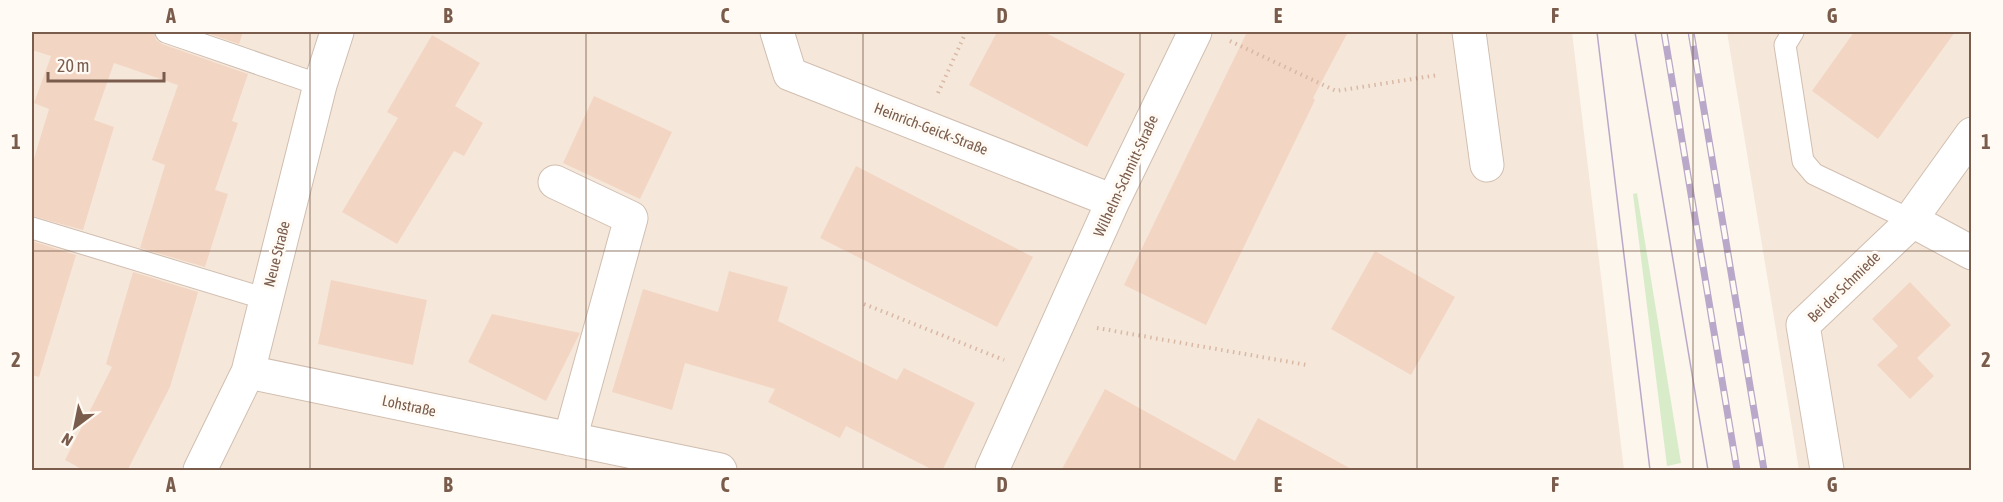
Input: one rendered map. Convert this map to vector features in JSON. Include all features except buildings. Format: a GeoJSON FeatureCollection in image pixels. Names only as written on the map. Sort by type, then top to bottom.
{"type":"FeatureCollection","features":[{"type":"Feature","properties":{"kind":"street","name":"Neue Straße"},"geometry":{"type":"LineString","coordinates":[[200,471],[248,372],[320,85],[337,32]]}},
{"type":"Feature","properties":{"kind":"street","name":"Heinrich-Geick-Straße"},"geometry":{"type":"LineString","coordinates":[[777,32],[790,74],[1113,201]]}},
{"type":"Feature","properties":{"kind":"street"},"geometry":{"type":"LineString","coordinates":[[1469,32],[1487,165]]}},
{"type":"Feature","properties":{"kind":"street","name":"Wilhelm-Schmitt-Straße"},"geometry":{"type":"LineString","coordinates":[[992,471],[1038,373],[1113,201],[1207,34]]}},
{"type":"Feature","properties":{"kind":"street"},"geometry":{"type":"LineString","coordinates":[[1971,134],[1911,220],[1971,253]]}},
{"type":"Feature","properties":{"kind":"street"},"geometry":{"type":"LineString","coordinates":[[555,182],[631,218],[570,439]]}},
{"type":"Feature","properties":{"kind":"street","name":"Bei der Schmiede"},"geometry":{"type":"LineString","coordinates":[[1827,471],[1803,325],[1911,220]]}},
{"type":"Feature","properties":{"kind":"street","name":"Lohstraße"},"geometry":{"type":"LineString","coordinates":[[248,372],[720,471]]}},
{"type":"Feature","properties":{"kind":"lane"},"geometry":{"type":"LineString","coordinates":[[166,32],[320,85]]}},
{"type":"Feature","properties":{"kind":"lane"},"geometry":{"type":"LineString","coordinates":[[1793,32],[1785,45],[1803,161],[1814,174],[1911,220]]}},
{"type":"Feature","properties":{"kind":"lane"},"geometry":{"type":"LineString","coordinates":[[32,228],[266,299]]}},
{"type":"Feature","properties":{"kind":"path"},"geometry":{"type":"LineString","coordinates":[[922,126],[966,32]]}},
{"type":"Feature","properties":{"kind":"path"},"geometry":{"type":"LineString","coordinates":[[1207,34],[1336,91],[1474,69]]}},
{"type":"Feature","properties":{"kind":"path"},"geometry":{"type":"LineString","coordinates":[[864,304],[1038,373]]}},
{"type":"Feature","properties":{"kind":"path"},"geometry":{"type":"LineString","coordinates":[[1061,321],[1307,365]]}},
{"type":"Feature","properties":{"kind":"shaded area"},"geometry":{"type":"Polygon","coordinates":[[[32,32],[1572,32],[1624,470],[32,470],[32,32]]]}},
{"type":"Feature","properties":{"kind":"shaded area"},"geometry":{"type":"Polygon","coordinates":[[[1727,32],[1971,32],[1971,470],[1799,470],[1727,32]]]}},
{"type":"Feature","properties":{"kind":"green space"},"geometry":{"type":"Polygon","coordinates":[[[1637,193],[1681,463],[1667,466],[1633,194],[1637,193]]]}},
{"type":"Feature","properties":{"kind":"tram line"},"geometry":{"type":"LineString","coordinates":[[1597,32],[1650,470]]}},
{"type":"Feature","properties":{"kind":"tram line"},"geometry":{"type":"LineString","coordinates":[[1635,32],[1708,470]]}},
{"type":"Feature","properties":{"kind":"railway"},"geometry":{"type":"LineString","coordinates":[[1664,32],[1737,470]]}},
{"type":"Feature","properties":{"kind":"railway"},"geometry":{"type":"LineString","coordinates":[[1691,32],[1764,470]]}}]}
